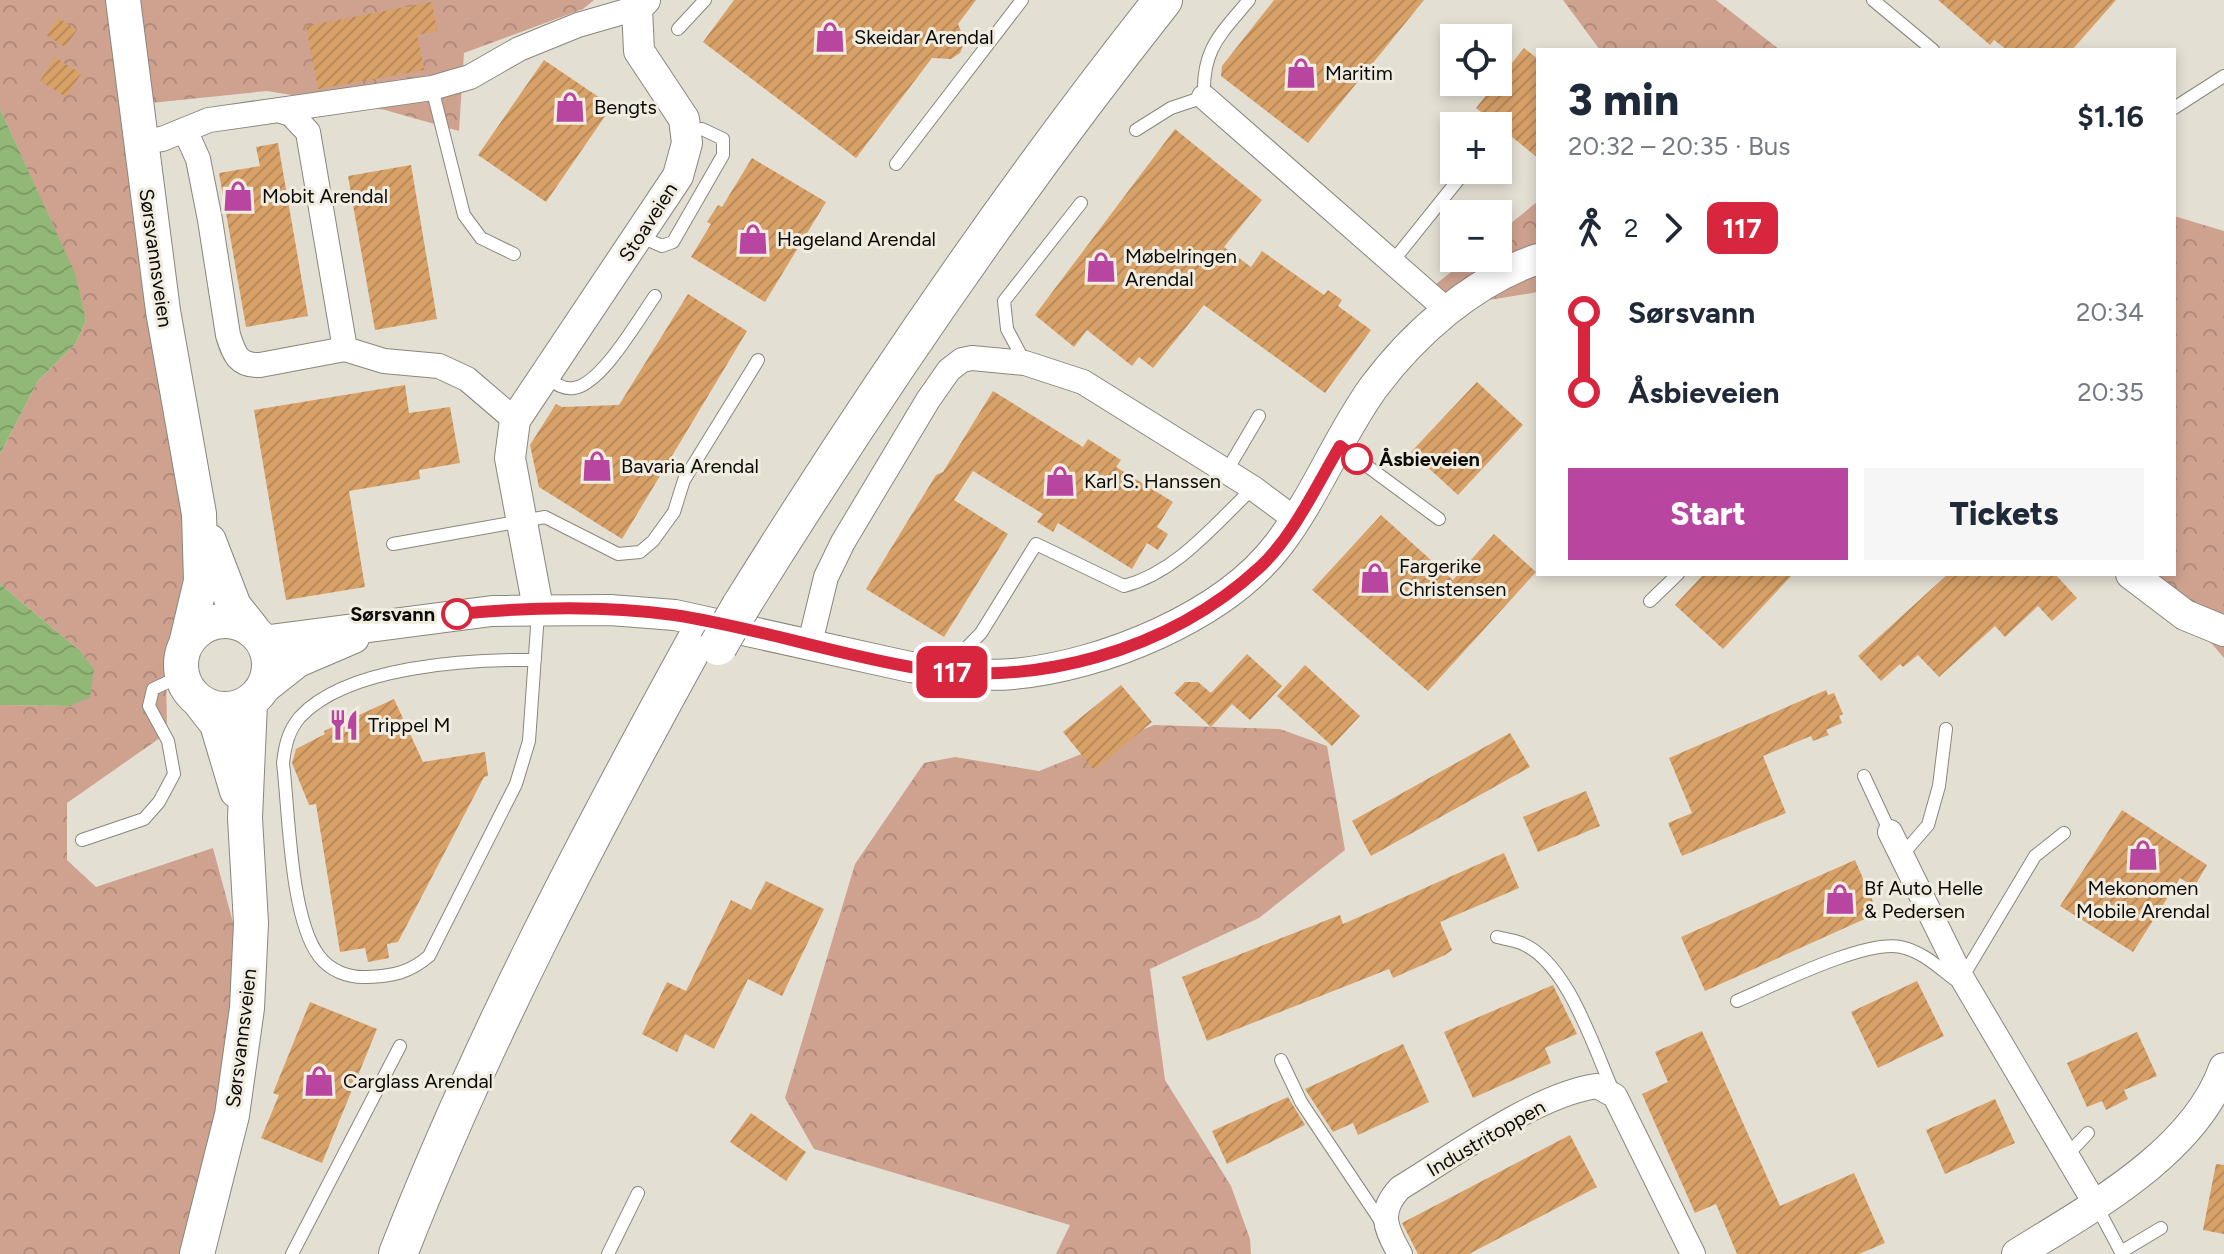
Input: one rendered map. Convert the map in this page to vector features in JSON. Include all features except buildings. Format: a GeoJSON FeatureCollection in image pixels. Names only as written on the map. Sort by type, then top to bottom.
{"type":"FeatureCollection","features":[{"type":"Feature","properties":{"kind":"highway"},"geometry":{"type":"LineString","coordinates":[[398,1254],[437,1153],[574,864],[931,273],[1133,0]]}},
{"type":"Feature","properties":{"kind":"highway"},"geometry":{"type":"LineString","coordinates":[[730,604],[841,447],[942,295],[1163,0]]}},
{"type":"Feature","properties":{"kind":"highway"},"geometry":{"type":"LineString","coordinates":[[420,1254],[452,1172],[586,886],[707,644]]}},
{"type":"Feature","properties":{"kind":"main road","name":"Sørsvannsveien"},"geometry":{"type":"LineString","coordinates":[[123,0],[163,311],[199,514],[201,581],[187,640]]}},
{"type":"Feature","properties":{"kind":"main road","name":"Sørsvannsveien"},"geometry":{"type":"LineString","coordinates":[[199,514],[234,606],[258,635]]}},
{"type":"Feature","properties":{"kind":"main road"},"geometry":{"type":"LineString","coordinates":[[225,620],[258,635],[269,667],[255,697],[224,710],[190,689],[182,652],[187,640],[210,623],[225,620]]}},
{"type":"Feature","properties":{"kind":"main road","name":"Sørsvannsveien"},"geometry":{"type":"LineString","coordinates":[[190,689],[217,724],[245,818]]}},
{"type":"Feature","properties":{"kind":"main road","name":"Sørsvannsveien"},"geometry":{"type":"LineString","coordinates":[[198,1254],[232,1115],[247,1008],[251,923],[245,818],[255,697]]}},
{"type":"Feature","properties":{"kind":"street","name":"Stoaveien"},"geometry":{"type":"LineString","coordinates":[[140,142],[162,139],[209,120],[432,88],[470,77],[519,49],[638,3],[639,51],[677,107],[687,131],[678,176],[515,420],[510,458],[538,608]]}},
{"type":"Feature","properties":{"kind":"street"},"geometry":{"type":"LineString","coordinates":[[1204,97],[1448,311]]}},
{"type":"Feature","properties":{"kind":"street"},"geometry":{"type":"LineString","coordinates":[[278,110],[291,114],[308,132],[345,349]]}},
{"type":"Feature","properties":{"kind":"street"},"geometry":{"type":"LineString","coordinates":[[185,130],[198,159],[228,335],[237,359],[246,365],[260,365],[345,349],[384,361],[439,366],[467,379],[515,420]]}},
{"type":"Feature","properties":{"kind":"street"},"geometry":{"type":"LineString","coordinates":[[258,635],[538,608],[675,615],[910,667],[1010,674],[1051,669],[1133,644],[1219,599],[1261,566],[1296,520],[1373,389],[1407,349],[1448,311],[1488,281],[1536,260]]}},
{"type":"Feature","properties":{"kind":"street"},"geometry":{"type":"LineString","coordinates":[[810,643],[826,577],[843,542],[949,370],[972,358],[1025,363],[1083,382],[1253,488],[1296,520]]}},
{"type":"Feature","properties":{"kind":"street"},"geometry":{"type":"LineString","coordinates":[[2134,576],[2185,615],[2224,631]]}},
{"type":"Feature","properties":{"kind":"street"},"geometry":{"type":"LineString","coordinates":[[255,697],[298,662],[385,625]]}},
{"type":"Feature","properties":{"kind":"street"},"geometry":{"type":"LineString","coordinates":[[1890,832],[1962,978],[2096,1205]]}},
{"type":"Feature","properties":{"kind":"street"},"geometry":{"type":"LineString","coordinates":[[2017,1254],[2096,1205],[2164,1152],[2196,1115],[2224,1068]]}},
{"type":"Feature","properties":{"kind":"street","name":"Industritoppen"},"geometry":{"type":"LineString","coordinates":[[1385,1229],[1389,1200],[1400,1188],[1504,1125],[1582,1088],[1597,1086],[1615,1096]]}},
{"type":"Feature","properties":{"kind":"street"},"geometry":{"type":"LineString","coordinates":[[1615,1096],[1693,1254]]}},
{"type":"Feature","properties":{"kind":"street"},"geometry":{"type":"LineString","coordinates":[[1385,1229],[1400,1254]]}},
{"type":"Feature","properties":{"kind":"lane"},"geometry":{"type":"LineString","coordinates":[[678,29],[705,0]]}},
{"type":"Feature","properties":{"kind":"lane"},"geometry":{"type":"LineString","coordinates":[[896,164],[1022,0]]}},
{"type":"Feature","properties":{"kind":"lane"},"geometry":{"type":"LineString","coordinates":[[1136,130],[1171,108],[1204,97],[1203,74],[1209,48],[1249,0]]}},
{"type":"Feature","properties":{"kind":"lane"},"geometry":{"type":"LineString","coordinates":[[1873,0],[1931,48]]}},
{"type":"Feature","properties":{"kind":"lane"},"geometry":{"type":"LineString","coordinates":[[2176,107],[2224,73]]}},
{"type":"Feature","properties":{"kind":"lane"},"geometry":{"type":"LineString","coordinates":[[432,88],[464,215],[481,238],[514,254]]}},
{"type":"Feature","properties":{"kind":"lane"},"geometry":{"type":"LineString","coordinates":[[1393,261],[1455,184]]}},
{"type":"Feature","properties":{"kind":"lane"},"geometry":{"type":"LineString","coordinates":[[1025,363],[1007,329],[1004,301],[1081,203]]}},
{"type":"Feature","properties":{"kind":"lane"},"geometry":{"type":"LineString","coordinates":[[546,377],[562,387],[584,385],[606,364],[655,296]]}},
{"type":"Feature","properties":{"kind":"lane"},"geometry":{"type":"LineString","coordinates":[[393,544],[523,518],[545,517],[618,554],[640,552],[653,541],[674,512],[684,480],[758,360]]}},
{"type":"Feature","properties":{"kind":"lane"},"geometry":{"type":"LineString","coordinates":[[1226,472],[1259,416]]}},
{"type":"Feature","properties":{"kind":"lane"},"geometry":{"type":"LineString","coordinates":[[1340,446],[1439,519]]}},
{"type":"Feature","properties":{"kind":"lane"},"geometry":{"type":"LineString","coordinates":[[944,671],[981,633],[1036,544],[1124,586],[1151,579],[1181,557],[1253,488]]}},
{"type":"Feature","properties":{"kind":"lane"},"geometry":{"type":"LineString","coordinates":[[1650,601],[1676,576]]}},
{"type":"Feature","properties":{"kind":"lane"},"geometry":{"type":"LineString","coordinates":[[535,660],[493,660],[390,674],[341,688],[298,719],[286,741],[283,763],[300,912],[317,953],[330,968],[356,978],[392,976],[413,970],[429,956],[516,784],[529,741],[535,660],[538,608]]}},
{"type":"Feature","properties":{"kind":"lane"},"geometry":{"type":"LineString","coordinates":[[82,840],[144,819],[159,802],[174,774],[168,741],[149,706],[153,689],[190,689]]}},
{"type":"Feature","properties":{"kind":"lane"},"geometry":{"type":"LineString","coordinates":[[1902,855],[1928,825],[1939,786],[1946,729]]}},
{"type":"Feature","properties":{"kind":"lane"},"geometry":{"type":"LineString","coordinates":[[1864,776],[1890,832]]}},
{"type":"Feature","properties":{"kind":"lane"},"geometry":{"type":"LineString","coordinates":[[1737,1001],[1872,949],[1898,946],[1922,954],[1954,979],[1962,978],[2035,856],[2064,833]]}},
{"type":"Feature","properties":{"kind":"lane"},"geometry":{"type":"LineString","coordinates":[[1497,937],[1522,943],[1548,962],[1565,985],[1615,1096]]}},
{"type":"Feature","properties":{"kind":"lane"},"geometry":{"type":"LineString","coordinates":[[292,1254],[400,1046]]}},
{"type":"Feature","properties":{"kind":"lane"},"geometry":{"type":"LineString","coordinates":[[1281,1060],[1301,1102],[1385,1229]]}},
{"type":"Feature","properties":{"kind":"lane"},"geometry":{"type":"LineString","coordinates":[[2067,1155],[2088,1133]]}},
{"type":"Feature","properties":{"kind":"lane"},"geometry":{"type":"LineString","coordinates":[[608,1254],[638,1193]]}},
{"type":"Feature","properties":{"kind":"lane"},"geometry":{"type":"LineString","coordinates":[[2096,1205],[2121,1253],[2161,1228]]}},
{"type":"Feature","properties":{"kind":"green space"},"geometry":{"type":"Polygon","coordinates":[[[0,0],[594,0],[583,9],[464,53],[459,131],[385,110],[267,91],[141,104],[191,543],[166,667],[167,733],[67,803],[67,860],[96,887],[213,848],[242,956],[216,1210],[190,1254],[0,1254],[0,705],[70,706],[79,650],[0,584],[0,454],[38,381],[76,343],[86,320],[74,273],[0,109],[0,0]]]}},
{"type":"Feature","properties":{"kind":"green space"},"geometry":{"type":"Polygon","coordinates":[[[1563,0],[1716,0],[1777,48],[1599,48],[1563,0]]]}},
{"type":"Feature","properties":{"kind":"green space"},"geometry":{"type":"Polygon","coordinates":[[[1536,203],[1536,292],[1458,305],[1436,284],[1451,272],[1512,272],[1512,222],[1536,203]]]}},
{"type":"Feature","properties":{"kind":"green space"},"geometry":{"type":"Polygon","coordinates":[[[2176,217],[2224,231],[2224,658],[2188,616],[2135,576],[2176,576],[2176,217]]]}},
{"type":"Feature","properties":{"kind":"green space"},"geometry":{"type":"Polygon","coordinates":[[[1154,725],[1280,729],[1327,746],[1345,850],[1259,918],[1150,969],[1165,1080],[1231,1186],[1250,1239],[1251,1254],[1056,1254],[1070,1225],[814,1149],[785,1098],[855,864],[924,763],[955,757],[1039,771],[1154,725]]]}},
{"type":"Feature","properties":{"kind":"water"},"geometry":{"type":"Polygon","coordinates":[[[0,109],[75,273],[86,320],[76,343],[38,381],[0,454],[0,109]]]}},
{"type":"Feature","properties":{"kind":"water"},"geometry":{"type":"Polygon","coordinates":[[[0,584],[79,650],[94,669],[90,697],[70,706],[0,705],[0,584]]]}},
{"type":"Feature","properties":{"kind":"bus line","name":"117"},"geometry":{"type":"LineString","coordinates":[[457,614],[538,608],[675,615],[910,667],[1010,674],[1051,669],[1133,644],[1219,599],[1261,566],[1278,545],[1340,446],[1357,459]]}},
{"type":"Feature","properties":{"kind":"place","name":"Skeidar Arendal"},"geometry":{"type":"Point","coordinates":[830,37]}},
{"type":"Feature","properties":{"kind":"place","name":"Maritim"},"geometry":{"type":"Point","coordinates":[1301,73]}},
{"type":"Feature","properties":{"kind":"place","name":"Bengts"},"geometry":{"type":"Point","coordinates":[570,107]}},
{"type":"Feature","properties":{"kind":"place","name":"Mobit Arendal"},"geometry":{"type":"Point","coordinates":[238,196]}},
{"type":"Feature","properties":{"kind":"place","name":"Hageland Arendal"},"geometry":{"type":"Point","coordinates":[753,239]}},
{"type":"Feature","properties":{"kind":"place","name":"Møbelringen Arendal"},"geometry":{"type":"Point","coordinates":[1101,267]}},
{"type":"Feature","properties":{"kind":"place","name":"Åsbieveien"},"geometry":{"type":"Point","coordinates":[1357,459]}},
{"type":"Feature","properties":{"kind":"place","name":"Bavaria Arendal"},"geometry":{"type":"Point","coordinates":[597,466]}},
{"type":"Feature","properties":{"kind":"place","name":"Karl S. Hanssen"},"geometry":{"type":"Point","coordinates":[1060,481]}},
{"type":"Feature","properties":{"kind":"place","name":"Fargerike Christensen"},"geometry":{"type":"Point","coordinates":[1375,578]}},
{"type":"Feature","properties":{"kind":"place","name":"Sørsvann"},"geometry":{"type":"Point","coordinates":[457,614]}},
{"type":"Feature","properties":{"kind":"place","name":"Trippel M"},"geometry":{"type":"Point","coordinates":[344,725]}},
{"type":"Feature","properties":{"kind":"place","name":"Mekonomen Mobile Arendal"},"geometry":{"type":"Point","coordinates":[2143,855]}},
{"type":"Feature","properties":{"kind":"place","name":"Bf Auto Helle & Pedersen"},"geometry":{"type":"Point","coordinates":[1840,899]}},
{"type":"Feature","properties":{"kind":"place","name":"Carglass Arendal"},"geometry":{"type":"Point","coordinates":[319,1081]}}]}
